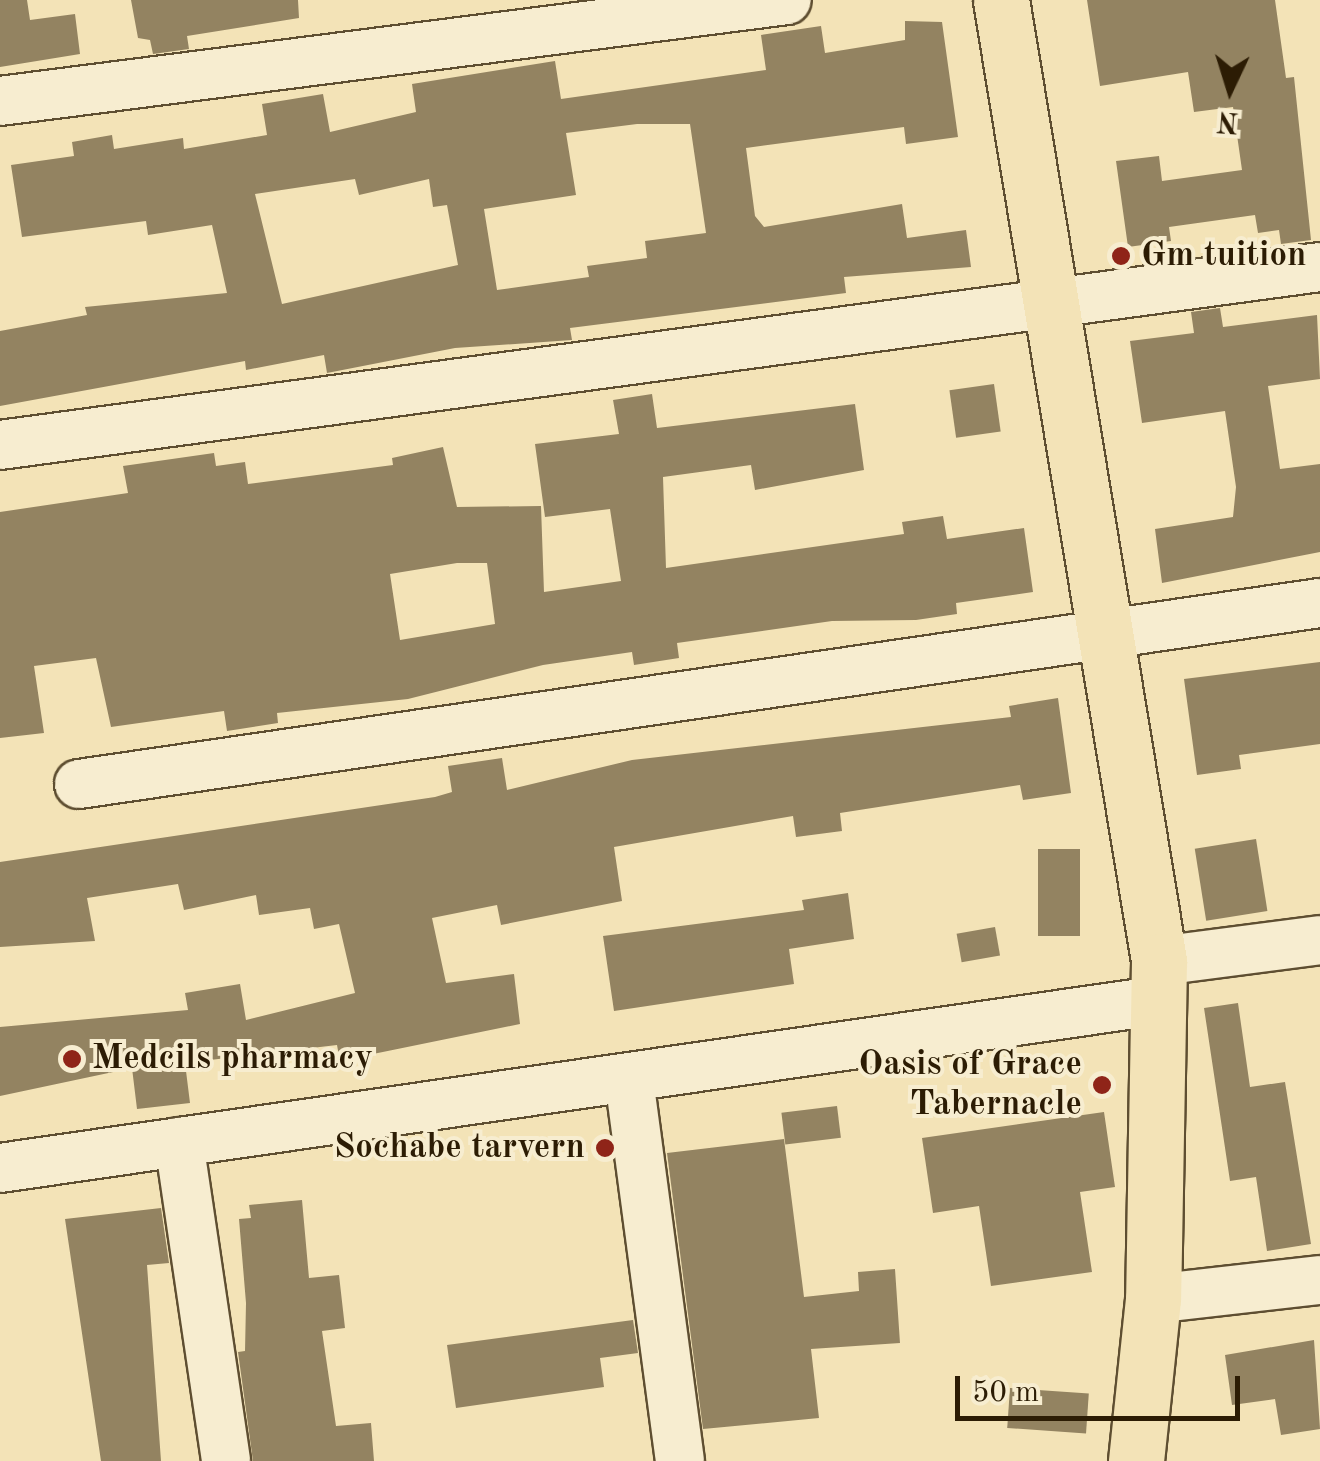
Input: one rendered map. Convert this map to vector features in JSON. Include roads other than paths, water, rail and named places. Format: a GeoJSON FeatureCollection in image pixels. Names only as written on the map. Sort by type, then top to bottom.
{"type":"FeatureCollection","features":[{"type":"Feature","properties":{"kind":"main road"},"geometry":{"type":"LineString","coordinates":[[1001,0],[1053,304],[1157,981],[1153,1299],[1136,1461]]}},
{"type":"Feature","properties":{"kind":"street"},"geometry":{"type":"LineString","coordinates":[[0,101],[787,0]]}},
{"type":"Feature","properties":{"kind":"street"},"geometry":{"type":"LineString","coordinates":[[0,445],[1320,268]]}},
{"type":"Feature","properties":{"kind":"street"},"geometry":{"type":"LineString","coordinates":[[79,784],[1320,603]]}},
{"type":"Feature","properties":{"kind":"street"},"geometry":{"type":"LineString","coordinates":[[0,1168],[630,1078],[1157,981],[1320,940]]}},
{"type":"Feature","properties":{"kind":"street"},"geometry":{"type":"LineString","coordinates":[[630,1078],[680,1461]]}},
{"type":"Feature","properties":{"kind":"street"},"geometry":{"type":"LineString","coordinates":[[178,1142],[226,1461]]}},
{"type":"Feature","properties":{"kind":"street"},"geometry":{"type":"LineString","coordinates":[[1153,1299],[1320,1280]]}},
{"type":"Feature","properties":{"kind":"place","name":"Gm tuition"},"geometry":{"type":"Point","coordinates":[1121,256]}},
{"type":"Feature","properties":{"kind":"place","name":"Medcils pharmacy"},"geometry":{"type":"Point","coordinates":[72,1059]}},
{"type":"Feature","properties":{"kind":"place","name":"Oasis of Grace Tabernacle"},"geometry":{"type":"Point","coordinates":[1102,1085]}},
{"type":"Feature","properties":{"kind":"place","name":"Sochabe tarvern"},"geometry":{"type":"Point","coordinates":[605,1148]}}]}
